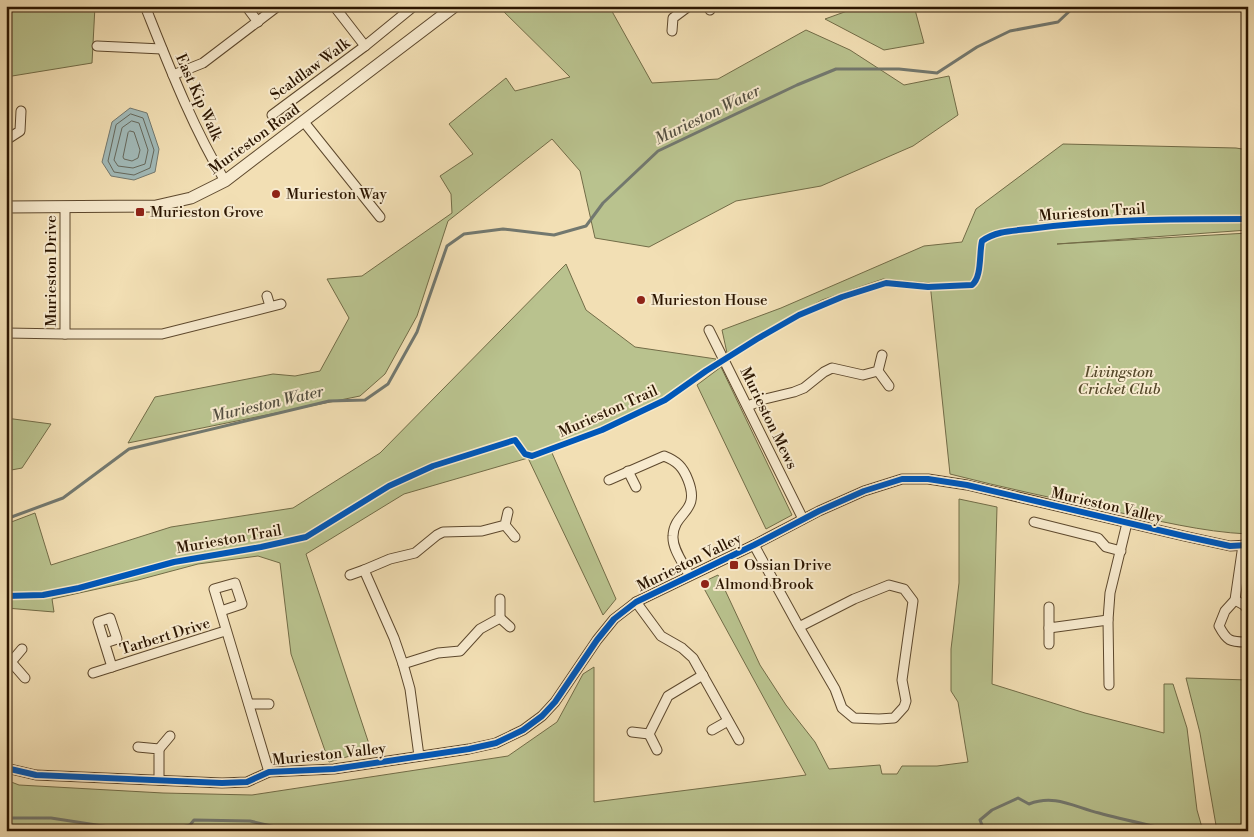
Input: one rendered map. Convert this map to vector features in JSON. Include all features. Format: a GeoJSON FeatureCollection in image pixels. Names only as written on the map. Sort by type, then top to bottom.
{"type":"FeatureCollection","features":[{"type":"Feature","properties":{"kind":"street","name":"East Kip Walk"},"geometry":{"type":"LineString","coordinates":[[144,6],[203,142],[225,181]]}},
{"type":"Feature","properties":{"kind":"street"},"geometry":{"type":"LineString","coordinates":[[246,6],[258,22]]}},
{"type":"Feature","properties":{"kind":"street"},"geometry":{"type":"LineString","coordinates":[[173,75],[203,63],[278,6]]}},
{"type":"Feature","properties":{"kind":"street","name":"Scaldlaw Walk"},"geometry":{"type":"LineString","coordinates":[[334,6],[365,46]]}},
{"type":"Feature","properties":{"kind":"street","name":"Scaldlaw Walk"},"geometry":{"type":"LineString","coordinates":[[272,115],[365,46],[414,6]]}},
{"type":"Feature","properties":{"kind":"street","name":"Murieston Road"},"geometry":{"type":"LineString","coordinates":[[6,206],[156,206],[191,198],[225,181],[455,6]]}},
{"type":"Feature","properties":{"kind":"street"},"geometry":{"type":"LineString","coordinates":[[672,32],[669,16],[689,6]]}},
{"type":"Feature","properties":{"kind":"street","name":"East Kip Walk"},"geometry":{"type":"LineString","coordinates":[[97,46],[162,49]]}},
{"type":"Feature","properties":{"kind":"street"},"geometry":{"type":"LineString","coordinates":[[6,140],[20,130],[21,111]]}},
{"type":"Feature","properties":{"kind":"street"},"geometry":{"type":"LineString","coordinates":[[304,122],[380,217]]}},
{"type":"Feature","properties":{"kind":"street"},"geometry":{"type":"LineString","coordinates":[[373,208],[380,202]]}},
{"type":"Feature","properties":{"kind":"street","name":"Murieston Drive"},"geometry":{"type":"LineString","coordinates":[[64,207],[64,334]]}},
{"type":"Feature","properties":{"kind":"street"},"geometry":{"type":"LineString","coordinates":[[267,296],[270,306]]}},
{"type":"Feature","properties":{"kind":"street","name":"Murieston Drive"},"geometry":{"type":"LineString","coordinates":[[6,333],[162,334],[282,304]]}},
{"type":"Feature","properties":{"kind":"street","name":"Murieston Mews"},"geometry":{"type":"LineString","coordinates":[[709,330],[803,519]]}},
{"type":"Feature","properties":{"kind":"street"},"geometry":{"type":"LineString","coordinates":[[878,371],[882,355]]}},
{"type":"Feature","properties":{"kind":"street"},"geometry":{"type":"LineString","coordinates":[[748,406],[804,388],[832,368],[863,375],[878,371]]}},
{"type":"Feature","properties":{"kind":"street"},"geometry":{"type":"LineString","coordinates":[[878,371],[889,386]]}},
{"type":"Feature","properties":{"kind":"street"},"geometry":{"type":"LineString","coordinates":[[609,480],[664,456],[676,461],[684,470],[693,491],[691,502],[677,524],[673,536],[675,546],[689,575]]}},
{"type":"Feature","properties":{"kind":"street"},"geometry":{"type":"LineString","coordinates":[[628,471],[636,487]]}},
{"type":"Feature","properties":{"kind":"street","name":"Murieston Valley"},"geometry":{"type":"LineString","coordinates":[[6,768],[36,775],[247,782],[269,772],[334,768],[469,749],[496,743],[524,730],[542,716],[555,702],[614,618],[636,602],[803,519],[864,491],[902,479],[928,479],[967,485],[1230,546],[1245,545]]}},
{"type":"Feature","properties":{"kind":"street"},"geometry":{"type":"LineString","coordinates":[[505,525],[508,512]]}},
{"type":"Feature","properties":{"kind":"street"},"geometry":{"type":"LineString","coordinates":[[1034,522],[1098,538],[1106,547],[1121,551]]}},
{"type":"Feature","properties":{"kind":"street"},"geometry":{"type":"LineString","coordinates":[[1108,685],[1110,593],[1127,523]]}},
{"type":"Feature","properties":{"kind":"street"},"geometry":{"type":"LineString","coordinates":[[505,525],[515,537]]}},
{"type":"Feature","properties":{"kind":"street"},"geometry":{"type":"LineString","coordinates":[[350,574],[390,559],[414,553],[443,532],[482,531],[505,525]]}},
{"type":"Feature","properties":{"kind":"street"},"geometry":{"type":"LineString","coordinates":[[754,545],[799,628],[835,688],[842,708],[854,718],[879,719],[894,718],[904,708],[906,701],[902,680],[914,601],[904,589],[889,585],[854,600],[799,628]]}},
{"type":"Feature","properties":{"kind":"street"},"geometry":{"type":"LineString","coordinates":[[1245,545],[1235,600],[1225,610],[1219,626],[1224,636],[1232,642],[1246,642],[1248,640]]}},
{"type":"Feature","properties":{"kind":"street"},"geometry":{"type":"LineString","coordinates":[[364,570],[403,664],[410,689],[419,756]]}},
{"type":"Feature","properties":{"kind":"street"},"geometry":{"type":"LineString","coordinates":[[500,599],[500,618],[510,627]]}},
{"type":"Feature","properties":{"kind":"street"},"geometry":{"type":"LineString","coordinates":[[1235,600],[1244,605],[1248,610]]}},
{"type":"Feature","properties":{"kind":"street"},"geometry":{"type":"LineString","coordinates":[[636,602],[661,636],[682,648],[693,658],[739,740]]}},
{"type":"Feature","properties":{"kind":"street"},"geometry":{"type":"LineString","coordinates":[[1049,607],[1049,644]]}},
{"type":"Feature","properties":{"kind":"street","name":"Tarbert Drive"},"geometry":{"type":"LineString","coordinates":[[221,611],[225,631],[269,772]]}},
{"type":"Feature","properties":{"kind":"street"},"geometry":{"type":"LineString","coordinates":[[403,664],[438,653],[460,651],[480,629],[500,618]]}},
{"type":"Feature","properties":{"kind":"street"},"geometry":{"type":"LineString","coordinates":[[1049,628],[1108,620]]}},
{"type":"Feature","properties":{"kind":"street","name":"Tarbert Drive"},"geometry":{"type":"LineString","coordinates":[[93,673],[225,631]]}},
{"type":"Feature","properties":{"kind":"street","name":"Tarbert Drive"},"geometry":{"type":"LineString","coordinates":[[105,643],[112,667]]}},
{"type":"Feature","properties":{"kind":"street"},"geometry":{"type":"LineString","coordinates":[[22,648],[9,661],[25,678]]}},
{"type":"Feature","properties":{"kind":"street"},"geometry":{"type":"LineString","coordinates":[[649,734],[668,696],[702,675]]}},
{"type":"Feature","properties":{"kind":"street"},"geometry":{"type":"LineString","coordinates":[[249,704],[269,704]]}},
{"type":"Feature","properties":{"kind":"street"},"geometry":{"type":"LineString","coordinates":[[712,730],[728,721]]}},
{"type":"Feature","properties":{"kind":"street"},"geometry":{"type":"LineString","coordinates":[[632,732],[649,734]]}},
{"type":"Feature","properties":{"kind":"street"},"geometry":{"type":"LineString","coordinates":[[649,734],[657,750]]}},
{"type":"Feature","properties":{"kind":"street"},"geometry":{"type":"LineString","coordinates":[[159,780],[160,749],[170,736]]}},
{"type":"Feature","properties":{"kind":"street"},"geometry":{"type":"LineString","coordinates":[[138,747],[160,749]]}},
{"type":"Feature","properties":{"kind":"green space"},"geometry":{"type":"Polygon","coordinates":[[[6,6],[95,6],[92,63],[6,77],[6,6]]]}},
{"type":"Feature","properties":{"kind":"green space"},"geometry":{"type":"Polygon","coordinates":[[[498,6],[609,6],[652,83],[718,79],[806,30],[850,50],[904,85],[949,76],[958,115],[913,146],[821,186],[736,201],[649,247],[595,238],[580,171],[552,139],[448,221],[417,316],[385,374],[360,396],[128,443],[155,397],[273,374],[295,376],[320,371],[349,318],[327,279],[362,276],[452,213],[451,194],[440,176],[473,154],[449,124],[506,78],[515,91],[570,77],[498,6]]]}},
{"type":"Feature","properties":{"kind":"green space"},"geometry":{"type":"Polygon","coordinates":[[[861,6],[914,6],[924,43],[884,50],[825,19],[861,6]]]}},
{"type":"Feature","properties":{"kind":"green space","name":"Livingston Cricket Club"},"geometry":{"type":"Polygon","coordinates":[[[1063,144],[1236,148],[1248,150],[1248,230],[1057,244],[1248,233],[1248,534],[1214,531],[1162,522],[950,474],[930,283],[883,279],[822,300],[727,353],[722,330],[781,308],[924,246],[962,242],[976,209],[1063,144]]]}},
{"type":"Feature","properties":{"kind":"green space"},"geometry":{"type":"Polygon","coordinates":[[[566,264],[586,310],[635,347],[716,359],[693,383],[552,453],[616,599],[603,615],[528,458],[404,494],[306,554],[371,750],[329,762],[291,654],[280,563],[258,556],[198,564],[138,580],[52,599],[54,612],[6,608],[6,524],[35,513],[51,565],[171,527],[293,508],[380,453],[566,264]]]}},
{"type":"Feature","properties":{"kind":"green space"},"geometry":{"type":"Polygon","coordinates":[[[721,367],[792,515],[766,529],[697,385],[721,367]]]}},
{"type":"Feature","properties":{"kind":"green space"},"geometry":{"type":"Polygon","coordinates":[[[6,418],[51,424],[22,468],[6,471],[6,418]]]}},
{"type":"Feature","properties":{"kind":"green space"},"geometry":{"type":"Polygon","coordinates":[[[959,499],[997,507],[992,684],[1085,713],[1164,733],[1164,684],[1173,684],[1187,728],[1197,810],[1203,831],[33,831],[6,827],[6,780],[19,785],[163,793],[252,795],[508,756],[557,722],[583,674],[594,667],[594,802],[806,775],[701,583],[718,575],[760,665],[786,705],[815,742],[829,769],[880,765],[882,774],[897,774],[902,766],[937,766],[968,762],[958,702],[951,691],[951,649],[959,583],[959,499]]]}},
{"type":"Feature","properties":{"kind":"green space"},"geometry":{"type":"Polygon","coordinates":[[[1186,678],[1248,680],[1248,831],[1217,831],[1200,733],[1186,678]]]}},
{"type":"Feature","properties":{"kind":"water"},"geometry":{"type":"Polygon","coordinates":[[[130,108],[147,113],[159,149],[155,172],[134,180],[111,176],[102,162],[112,122],[130,108]]]}},
{"type":"Feature","properties":{"kind":"waterway","name":"Murieston Water"},"geometry":{"type":"LineString","coordinates":[[6,519],[63,498],[129,449],[329,401],[365,400],[388,384],[417,332],[447,246],[464,234],[503,229],[554,235],[586,226],[603,203],[658,151],[797,85],[836,69],[899,69],[937,73],[977,47],[1010,31],[1058,22],[1075,6]]}},
{"type":"Feature","properties":{"kind":"waterway"},"geometry":{"type":"LineString","coordinates":[[975,831],[982,825],[980,820],[992,810],[1018,798],[1029,804],[1047,800],[1064,802],[1108,816],[1175,831]]}},
{"type":"Feature","properties":{"kind":"waterway"},"geometry":{"type":"LineString","coordinates":[[6,818],[51,818],[135,831]]}},
{"type":"Feature","properties":{"kind":"waterway"},"geometry":{"type":"LineString","coordinates":[[166,831],[190,825],[194,820],[250,821],[293,831]]}},
{"type":"Feature","properties":{"kind":"waterway"},"geometry":{"type":"LineString","coordinates":[[1195,831],[1201,827],[1203,831]]}},
{"type":"Feature","properties":{"kind":"cycle path","name":"Murieston Trail"},"geometry":{"type":"LineString","coordinates":[[6,596],[43,595],[79,588],[174,562],[306,537],[389,486],[433,466],[515,440],[525,454],[532,456],[602,430],[665,400],[706,371],[757,339],[799,315],[842,297],[886,283],[928,287],[972,285],[979,271],[982,241],[999,233],[1111,221],[1248,219]]}},
{"type":"Feature","properties":{"kind":"cycle path"},"geometry":{"type":"LineString","coordinates":[[6,768],[36,775],[222,783],[247,782],[269,772],[334,769],[469,749],[496,743],[523,730],[542,716],[555,702],[597,640],[614,619],[636,602],[754,545],[819,511],[864,491],[902,479],[928,479],[967,485],[1230,546],[1248,545]]}},
{"type":"Feature","properties":{"kind":"place","name":"Murieston Way"},"geometry":{"type":"Point","coordinates":[276,194]}},
{"type":"Feature","properties":{"kind":"place","name":"Murieston Grove"},"geometry":{"type":"Point","coordinates":[140,212]}},
{"type":"Feature","properties":{"kind":"place","name":"Murieston House"},"geometry":{"type":"Point","coordinates":[641,300]}},
{"type":"Feature","properties":{"kind":"place","name":"Ossian Drive"},"geometry":{"type":"Point","coordinates":[734,565]}},
{"type":"Feature","properties":{"kind":"place","name":"Almond Brook"},"geometry":{"type":"Point","coordinates":[705,584]}}]}
